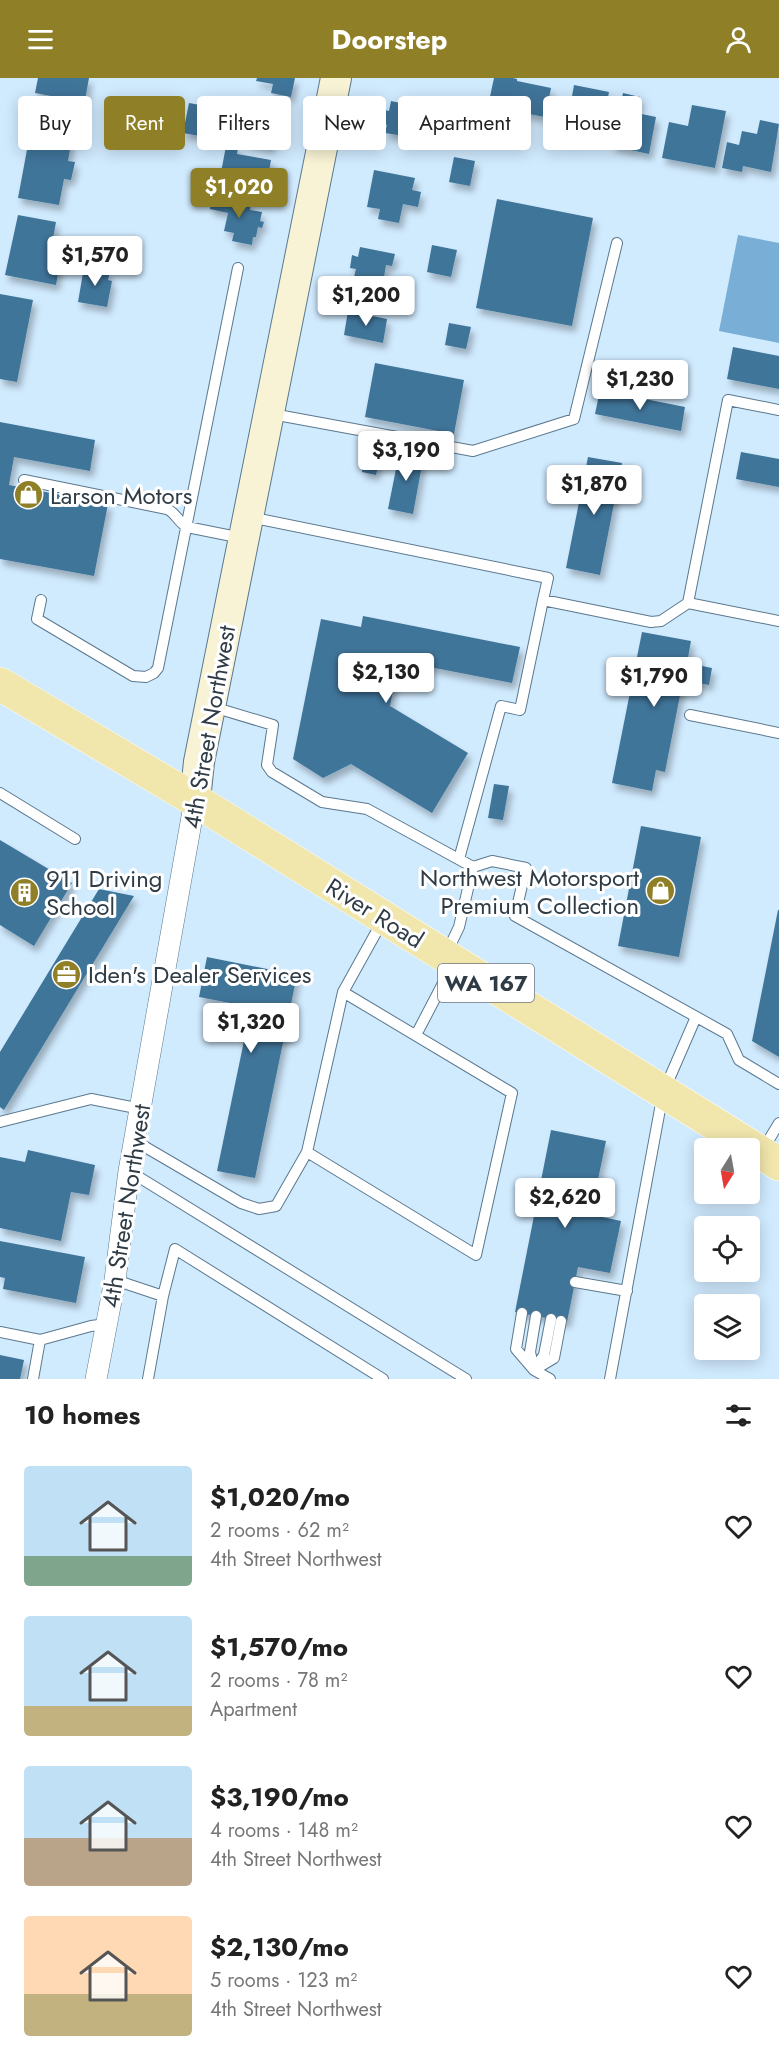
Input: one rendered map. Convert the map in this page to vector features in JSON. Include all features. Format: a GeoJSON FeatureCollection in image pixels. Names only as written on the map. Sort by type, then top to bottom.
{"type":"FeatureCollection","features":[{"type":"Feature","properties":{"kind":"main road","name":"4th Street Northwest"},"geometry":{"type":"LineString","coordinates":[[195,800],[200,762],[336,78]]}},
{"type":"Feature","properties":{"kind":"main road","name":"River Road"},"geometry":{"type":"LineString","coordinates":[[0,684],[195,800],[770,1158]]}},
{"type":"Feature","properties":{"kind":"street","name":"4th Street Northwest"},"geometry":{"type":"LineString","coordinates":[[96,1379],[115,1280],[129,1171],[195,800]]}},
{"type":"Feature","properties":{"kind":"lane"},"geometry":{"type":"LineString","coordinates":[[269,413],[473,451],[574,419],[617,243]]}},
{"type":"Feature","properties":{"kind":"lane"},"geometry":{"type":"LineString","coordinates":[[41,600],[37,619],[129,674],[140,678],[151,676],[158,668],[238,268]]}},
{"type":"Feature","properties":{"kind":"lane"},"geometry":{"type":"LineString","coordinates":[[688,603],[728,400],[779,410]]}},
{"type":"Feature","properties":{"kind":"lane"},"geometry":{"type":"LineString","coordinates":[[24,480],[167,508],[187,527],[246,528],[548,578],[520,711],[501,706],[459,859]]}},
{"type":"Feature","properties":{"kind":"lane"},"geometry":{"type":"LineString","coordinates":[[543,600],[651,622],[661,621],[688,603],[779,621]]}},
{"type":"Feature","properties":{"kind":"lane"},"geometry":{"type":"LineString","coordinates":[[211,706],[273,725],[267,765],[272,772],[322,802],[367,809],[473,867],[492,861],[526,868],[515,916],[727,1034],[739,1060],[779,1084]]}},
{"type":"Feature","properties":{"kind":"lane"},"geometry":{"type":"LineString","coordinates":[[690,715],[779,733]]}},
{"type":"Feature","properties":{"kind":"lane"},"geometry":{"type":"LineString","coordinates":[[0,794],[75,839]]}},
{"type":"Feature","properties":{"kind":"lane"},"geometry":{"type":"LineString","coordinates":[[416,1035],[449,960],[473,867]]}},
{"type":"Feature","properties":{"kind":"lane"},"geometry":{"type":"LineString","coordinates":[[135,1141],[241,1203],[259,1209],[276,1206],[307,1152],[344,992],[384,919]]}},
{"type":"Feature","properties":{"kind":"lane"},"geometry":{"type":"LineString","coordinates":[[307,1152],[476,1255],[512,1093],[344,992]]}},
{"type":"Feature","properties":{"kind":"lane"},"geometry":{"type":"LineString","coordinates":[[610,1379],[663,1093],[696,1017]]}},
{"type":"Feature","properties":{"kind":"lane"},"geometry":{"type":"LineString","coordinates":[[0,1122],[91,1099],[141,1109]]}},
{"type":"Feature","properties":{"kind":"lane"},"geometry":{"type":"LineString","coordinates":[[770,1158],[779,1123]]}},
{"type":"Feature","properties":{"kind":"lane"},"geometry":{"type":"LineString","coordinates":[[129,1171],[466,1379]]}},
{"type":"Feature","properties":{"kind":"lane"},"geometry":{"type":"LineString","coordinates":[[148,1379],[174,1249],[383,1379]]}},
{"type":"Feature","properties":{"kind":"lane"},"geometry":{"type":"LineString","coordinates":[[115,1280],[163,1296]]}},
{"type":"Feature","properties":{"kind":"lane"},"geometry":{"type":"LineString","coordinates":[[575,1281],[627,1291]]}},
{"type":"Feature","properties":{"kind":"lane"},"geometry":{"type":"LineString","coordinates":[[522,1313],[516,1349],[534,1370],[550,1379]]}},
{"type":"Feature","properties":{"kind":"lane"},"geometry":{"type":"LineString","coordinates":[[534,1370],[530,1352],[536,1316]]}},
{"type":"Feature","properties":{"kind":"lane"},"geometry":{"type":"LineString","coordinates":[[534,1370],[544,1355],[556,1320]]}},
{"type":"Feature","properties":{"kind":"lane"},"geometry":{"type":"LineString","coordinates":[[0,1332],[40,1340],[107,1324]]}},
{"type":"Feature","properties":{"kind":"lane"},"geometry":{"type":"LineString","coordinates":[[33,1379],[40,1340]]}},
{"type":"Feature","properties":{"kind":"shaded area"},"geometry":{"type":"Polygon","coordinates":[[[738,235],[779,243],[779,343],[719,331],[738,235]]]}},
{"type":"Feature","properties":{"kind":"building"},"geometry":{"type":"Polygon","coordinates":[[[38,78],[89,78],[86,96],[51,96],[35,93],[38,78]]]}},
{"type":"Feature","properties":{"kind":"building"},"geometry":{"type":"Polygon","coordinates":[[[257,78],[295,78],[291,97],[271,93],[273,84],[256,81],[257,78]]]}},
{"type":"Feature","properties":{"kind":"building"},"geometry":{"type":"Polygon","coordinates":[[[494,78],[513,78],[517,81],[551,88],[549,96],[543,96],[543,117],[531,114],[531,96],[490,96],[494,78]]]}},
{"type":"Feature","properties":{"kind":"building"},"geometry":{"type":"Polygon","coordinates":[[[574,85],[609,92],[608,96],[572,96],[574,85]]]}},
{"type":"Feature","properties":{"kind":"building"},"geometry":{"type":"Polygon","coordinates":[[[391,101],[398,102],[398,135],[386,133],[386,110],[389,111],[391,101]]]}},
{"type":"Feature","properties":{"kind":"building"},"geometry":{"type":"Polygon","coordinates":[[[189,103],[197,104],[197,135],[185,133],[189,103]]]}},
{"type":"Feature","properties":{"kind":"building"},"geometry":{"type":"Polygon","coordinates":[[[692,105],[726,111],[715,168],[662,158],[669,122],[688,126],[692,105]]]}},
{"type":"Feature","properties":{"kind":"building"},"geometry":{"type":"Polygon","coordinates":[[[642,114],[656,117],[649,154],[630,150],[642,150],[642,114]]]}},
{"type":"Feature","properties":{"kind":"building"},"geometry":{"type":"Polygon","coordinates":[[[760,120],[779,124],[771,172],[743,166],[742,172],[722,168],[727,142],[739,145],[742,131],[757,134],[760,120]]]}},
{"type":"Feature","properties":{"kind":"building"},"geometry":{"type":"Polygon","coordinates":[[[27,150],[70,150],[68,161],[75,162],[71,180],[64,179],[59,205],[18,198],[27,150]]]}},
{"type":"Feature","properties":{"kind":"building"},"geometry":{"type":"Polygon","coordinates":[[[225,150],[238,150],[237,154],[271,160],[269,171],[276,173],[274,184],[267,183],[265,191],[237,186],[236,196],[195,188],[197,174],[220,178],[225,150]]]}},
{"type":"Feature","properties":{"kind":"building"},"geometry":{"type":"Polygon","coordinates":[[[454,157],[475,161],[470,186],[449,182],[454,157]]]}},
{"type":"Feature","properties":{"kind":"building"},"geometry":{"type":"Polygon","coordinates":[[[374,170],[415,178],[412,190],[421,192],[418,207],[403,204],[399,223],[378,219],[380,209],[367,207],[374,170]]]}},
{"type":"Feature","properties":{"kind":"building"},"geometry":{"type":"Polygon","coordinates":[[[212,196],[251,203],[250,210],[262,212],[260,221],[264,222],[262,228],[258,227],[252,245],[232,241],[234,233],[224,231],[228,213],[210,209],[212,196]]]}},
{"type":"Feature","properties":{"kind":"building"},"geometry":{"type":"Polygon","coordinates":[[[497,199],[593,218],[572,326],[476,308],[497,199]]]}},
{"type":"Feature","properties":{"kind":"building"},"geometry":{"type":"Polygon","coordinates":[[[18,215],[56,222],[49,260],[60,262],[56,285],[5,275],[18,215]]]}},
{"type":"Feature","properties":{"kind":"building"},"geometry":{"type":"Polygon","coordinates":[[[432,245],[457,250],[451,277],[427,272],[432,245]]]}},
{"type":"Feature","properties":{"kind":"building"},"geometry":{"type":"Polygon","coordinates":[[[360,247],[395,254],[392,266],[386,265],[383,283],[354,277],[356,269],[350,268],[352,255],[358,257],[360,247]]]}},
{"type":"Feature","properties":{"kind":"building"},"geometry":{"type":"Polygon","coordinates":[[[84,267],[110,272],[108,280],[112,281],[107,307],[78,302],[84,267]]]}},
{"type":"Feature","properties":{"kind":"building"},"geometry":{"type":"Polygon","coordinates":[[[0,294],[33,300],[17,382],[0,379],[0,294]]]}},
{"type":"Feature","properties":{"kind":"building"},"geometry":{"type":"Polygon","coordinates":[[[348,311],[387,319],[383,343],[344,335],[348,311]]]}},
{"type":"Feature","properties":{"kind":"building"},"geometry":{"type":"Polygon","coordinates":[[[449,323],[471,327],[466,349],[445,345],[449,323]]]}},
{"type":"Feature","properties":{"kind":"building"},"geometry":{"type":"Polygon","coordinates":[[[733,347],[779,356],[779,389],[727,379],[733,347]]]}},
{"type":"Feature","properties":{"kind":"building"},"geometry":{"type":"Polygon","coordinates":[[[375,363],[464,380],[454,434],[365,417],[375,363]]]}},
{"type":"Feature","properties":{"kind":"building"},"geometry":{"type":"Polygon","coordinates":[[[600,390],[685,407],[681,431],[595,414],[600,390]]]}},
{"type":"Feature","properties":{"kind":"building","name":"Larson Motors"},"geometry":{"type":"Polygon","coordinates":[[[0,422],[95,440],[90,471],[14,457],[9,485],[108,504],[94,576],[0,559],[0,422]]]}},
{"type":"Feature","properties":{"kind":"building"},"geometry":{"type":"Polygon","coordinates":[[[367,445],[382,448],[376,475],[362,472],[367,445]]]}},
{"type":"Feature","properties":{"kind":"building"},"geometry":{"type":"Polygon","coordinates":[[[400,449],[424,454],[413,514],[388,509],[400,449]]]}},
{"type":"Feature","properties":{"kind":"building"},"geometry":{"type":"Polygon","coordinates":[[[741,452],[779,459],[779,487],[736,479],[741,452]]]}},
{"type":"Feature","properties":{"kind":"building"},"geometry":{"type":"Polygon","coordinates":[[[588,457],[622,463],[600,575],[566,568],[588,457]]]}},
{"type":"Feature","properties":{"kind":"building"},"geometry":{"type":"Polygon","coordinates":[[[363,616],[520,647],[512,683],[399,661],[390,706],[468,753],[432,813],[351,764],[323,778],[293,759],[321,619],[361,627],[363,616]]]}},
{"type":"Feature","properties":{"kind":"building"},"geometry":{"type":"Polygon","coordinates":[[[642,632],[691,641],[687,663],[712,668],[709,685],[683,680],[665,772],[656,770],[652,791],[612,783],[642,632]]]}},
{"type":"Feature","properties":{"kind":"building"},"geometry":{"type":"Polygon","coordinates":[[[494,784],[509,786],[503,820],[488,818],[494,784]]]}},
{"type":"Feature","properties":{"kind":"building","name":"Northwest Motorsport Premium Collection"},"geometry":{"type":"Polygon","coordinates":[[[641,826],[701,837],[679,957],[618,946],[641,826]]]}},
{"type":"Feature","properties":{"kind":"building"},"geometry":{"type":"Polygon","coordinates":[[[0,840],[72,883],[34,946],[0,925],[0,840]]]}},
{"type":"Feature","properties":{"kind":"building","name":"Iden's Dealer Services"},"geometry":{"type":"Polygon","coordinates":[[[99,889],[134,896],[4,1110],[0,1107],[0,1052],[99,889]]]}},
{"type":"Feature","properties":{"kind":"building"},"geometry":{"type":"Polygon","coordinates":[[[779,910],[779,1057],[752,1041],[779,910]]]}},
{"type":"Feature","properties":{"kind":"building"},"geometry":{"type":"Polygon","coordinates":[[[207,957],[297,975],[255,1178],[217,1171],[251,1007],[199,997],[207,957]]]}},
{"type":"Feature","properties":{"kind":"building"},"geometry":{"type":"Polygon","coordinates":[[[551,1130],[606,1141],[594,1199],[572,1194],[569,1210],[621,1221],[610,1273],[578,1267],[567,1322],[515,1312],[551,1130]]]}},
{"type":"Feature","properties":{"kind":"building"},"geometry":{"type":"Polygon","coordinates":[[[28,1150],[95,1165],[89,1195],[71,1192],[61,1241],[0,1228],[0,1157],[25,1162],[28,1150]]]}},
{"type":"Feature","properties":{"kind":"building"},"geometry":{"type":"Polygon","coordinates":[[[0,1241],[85,1257],[76,1303],[3,1289],[5,1278],[0,1277],[0,1241]]]}},
{"type":"Feature","properties":{"kind":"building"},"geometry":{"type":"Polygon","coordinates":[[[0,1355],[24,1360],[20,1379],[0,1379],[0,1355]]]}},
{"type":"Feature","properties":{"kind":"place","name":"Larson Motors"},"geometry":{"type":"Point","coordinates":[29,495]}},
{"type":"Feature","properties":{"kind":"place","name":"Northwest Motorsport Premium Collection"},"geometry":{"type":"Point","coordinates":[660,891]}},
{"type":"Feature","properties":{"kind":"place","name":"911 Driving School"},"geometry":{"type":"Point","coordinates":[25,892]}},
{"type":"Feature","properties":{"kind":"place","name":"Iden's Dealer Services"},"geometry":{"type":"Point","coordinates":[67,974]}}]}
